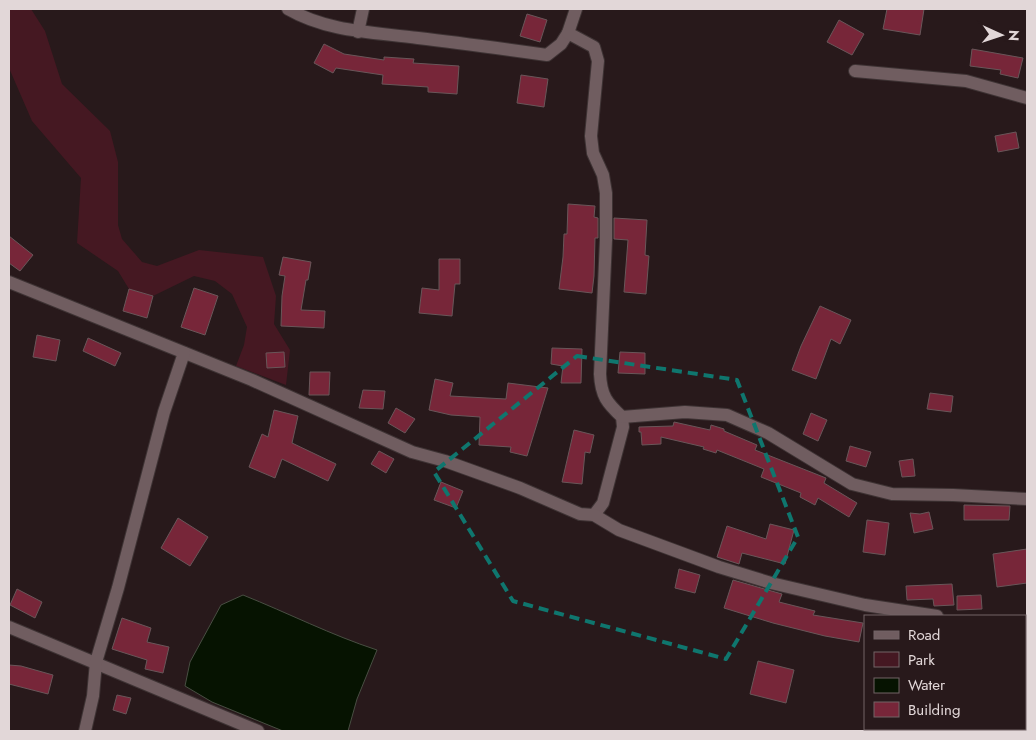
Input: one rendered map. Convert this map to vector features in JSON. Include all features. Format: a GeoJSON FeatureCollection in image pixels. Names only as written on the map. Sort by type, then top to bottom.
{"type":"FeatureCollection","features":[{"type":"Feature","properties":{"kind":"street"},"geometry":{"type":"LineString","coordinates":[[288,9],[306,19],[358,32],[547,55],[560,44],[568,33],[576,9]]}},
{"type":"Feature","properties":{"kind":"street"},"geometry":{"type":"LineString","coordinates":[[358,32],[363,9]]}},
{"type":"Feature","properties":{"kind":"street"},"geometry":{"type":"LineString","coordinates":[[568,33],[594,47],[598,61],[591,136],[593,153],[603,175],[606,193],[601,390],[607,402],[622,417],[623,427],[606,494],[603,503],[594,515]]}},
{"type":"Feature","properties":{"kind":"street"},"geometry":{"type":"LineString","coordinates":[[855,71],[966,81],[1027,98]]}},
{"type":"Feature","properties":{"kind":"street"},"geometry":{"type":"LineString","coordinates":[[9,282],[252,380],[412,452],[445,461],[520,488],[580,514],[594,515],[619,530],[719,567],[771,583],[865,605],[930,615]]}},
{"type":"Feature","properties":{"kind":"street"},"geometry":{"type":"LineString","coordinates":[[85,731],[93,696],[96,662],[118,588],[164,412],[184,353]]}},
{"type":"Feature","properties":{"kind":"street"},"geometry":{"type":"LineString","coordinates":[[622,417],[685,412],[727,416],[768,433],[852,484],[892,494],[1027,499]]}},
{"type":"Feature","properties":{"kind":"street"},"geometry":{"type":"LineString","coordinates":[[9,626],[258,731]]}},
{"type":"Feature","properties":{"kind":"highlighted area"},"geometry":{"type":"Polygon","coordinates":[[[577,356],[737,380],[798,537],[726,659],[513,601],[434,472],[577,356]]]}},
{"type":"Feature","properties":{"kind":"green space"},"geometry":{"type":"Polygon","coordinates":[[[9,9],[31,9],[45,31],[62,84],[110,131],[118,162],[118,225],[122,239],[142,262],[157,266],[199,250],[263,257],[276,296],[274,324],[290,350],[286,385],[236,366],[244,345],[247,327],[232,294],[215,281],[194,276],[153,296],[129,289],[118,271],[77,243],[81,178],[32,121],[9,68],[9,9]]]}},
{"type":"Feature","properties":{"kind":"water"},"geometry":{"type":"Polygon","coordinates":[[[243,595],[326,631],[377,650],[357,699],[348,731],[283,731],[212,702],[185,686],[190,662],[221,605],[243,595]]]}},
{"type":"Feature","properties":{"kind":"building"},"geometry":{"type":"Polygon","coordinates":[[[887,9],[924,9],[920,35],[883,29],[887,9]]]}},
{"type":"Feature","properties":{"kind":"building"},"geometry":{"type":"Polygon","coordinates":[[[527,14],[547,20],[540,42],[520,36],[527,14]]]}},
{"type":"Feature","properties":{"kind":"building"},"geometry":{"type":"Polygon","coordinates":[[[839,20],[864,34],[852,55],[827,42],[839,20]]]}},
{"type":"Feature","properties":{"kind":"building"},"geometry":{"type":"Polygon","coordinates":[[[324,44],[344,54],[384,60],[384,57],[414,59],[413,63],[459,66],[457,94],[428,92],[428,87],[382,84],[383,75],[336,68],[333,73],[314,63],[324,44]]]}},
{"type":"Feature","properties":{"kind":"building"},"geometry":{"type":"Polygon","coordinates":[[[972,49],[1023,58],[1018,78],[1000,74],[1001,70],[970,66],[972,49]]]}},
{"type":"Feature","properties":{"kind":"building"},"geometry":{"type":"Polygon","coordinates":[[[521,75],[548,79],[544,107],[517,103],[521,75]]]}},
{"type":"Feature","properties":{"kind":"building"},"geometry":{"type":"Polygon","coordinates":[[[1016,132],[1019,148],[998,152],[995,136],[1016,132]]]}},
{"type":"Feature","properties":{"kind":"building"},"geometry":{"type":"Polygon","coordinates":[[[568,204],[595,206],[594,217],[598,218],[598,238],[595,238],[592,293],[559,289],[564,234],[567,234],[568,204]]]}},
{"type":"Feature","properties":{"kind":"building"},"geometry":{"type":"Polygon","coordinates":[[[614,218],[647,220],[645,255],[649,256],[646,294],[624,292],[628,240],[614,239],[614,218]]]}},
{"type":"Feature","properties":{"kind":"building"},"geometry":{"type":"Polygon","coordinates":[[[9,236],[33,255],[20,271],[9,263],[9,236]]]}},
{"type":"Feature","properties":{"kind":"building"},"geometry":{"type":"Polygon","coordinates":[[[283,257],[311,262],[301,310],[325,311],[324,328],[281,326],[285,276],[279,275],[283,257]]]}},
{"type":"Feature","properties":{"kind":"building"},"geometry":{"type":"Polygon","coordinates":[[[439,259],[460,259],[460,284],[455,284],[452,316],[419,313],[422,288],[439,290],[439,259]]]}},
{"type":"Feature","properties":{"kind":"building"},"geometry":{"type":"Polygon","coordinates":[[[194,288],[218,296],[205,335],[181,327],[194,288]]]}},
{"type":"Feature","properties":{"kind":"building"},"geometry":{"type":"Polygon","coordinates":[[[129,289],[153,296],[147,318],[123,311],[129,289]]]}},
{"type":"Feature","properties":{"kind":"building"},"geometry":{"type":"Polygon","coordinates":[[[820,306],[851,320],[840,344],[831,339],[816,379],[792,370],[820,306]]]}},
{"type":"Feature","properties":{"kind":"building"},"geometry":{"type":"Polygon","coordinates":[[[37,335],[60,340],[56,361],[33,357],[37,335]]]}},
{"type":"Feature","properties":{"kind":"building"},"geometry":{"type":"Polygon","coordinates":[[[88,338],[121,353],[115,366],[83,351],[88,338]]]}},
{"type":"Feature","properties":{"kind":"building"},"geometry":{"type":"Polygon","coordinates":[[[552,348],[582,349],[581,383],[561,383],[563,366],[551,364],[552,348]]]}},
{"type":"Feature","properties":{"kind":"building"},"geometry":{"type":"Polygon","coordinates":[[[284,352],[285,367],[267,368],[266,353],[284,352]]]}},
{"type":"Feature","properties":{"kind":"building"},"geometry":{"type":"Polygon","coordinates":[[[620,352],[645,353],[645,374],[618,373],[620,352]]]}},
{"type":"Feature","properties":{"kind":"building"},"geometry":{"type":"Polygon","coordinates":[[[310,372],[330,372],[329,395],[309,395],[310,372]]]}},
{"type":"Feature","properties":{"kind":"building"},"geometry":{"type":"Polygon","coordinates":[[[435,379],[453,383],[450,396],[506,399],[508,383],[548,388],[527,456],[510,452],[511,447],[479,445],[480,417],[451,415],[429,410],[435,379]]]}},
{"type":"Feature","properties":{"kind":"building"},"geometry":{"type":"Polygon","coordinates":[[[363,390],[385,391],[383,409],[359,408],[363,390]]]}},
{"type":"Feature","properties":{"kind":"building"},"geometry":{"type":"Polygon","coordinates":[[[930,393],[953,396],[951,412],[927,409],[930,393]]]}},
{"type":"Feature","properties":{"kind":"building"},"geometry":{"type":"Polygon","coordinates":[[[396,408],[415,419],[405,433],[388,423],[396,408]]]}},
{"type":"Feature","properties":{"kind":"building"},"geometry":{"type":"Polygon","coordinates":[[[274,410],[298,416],[292,443],[336,464],[328,481],[282,459],[275,478],[249,467],[262,434],[268,437],[274,410]]]}},
{"type":"Feature","properties":{"kind":"building"},"geometry":{"type":"Polygon","coordinates":[[[811,413],[827,420],[818,441],[803,434],[811,413]]]}},
{"type":"Feature","properties":{"kind":"building"},"geometry":{"type":"Polygon","coordinates":[[[674,422],[710,430],[711,425],[724,429],[724,431],[757,445],[755,450],[826,478],[824,483],[857,503],[849,517],[818,498],[815,505],[800,497],[801,493],[761,477],[764,469],[717,450],[716,453],[703,449],[704,447],[661,437],[661,444],[642,445],[639,427],[673,426],[674,422]]]}},
{"type":"Feature","properties":{"kind":"building"},"geometry":{"type":"Polygon","coordinates":[[[574,430],[594,435],[590,453],[585,452],[582,484],[562,482],[574,430]]]}},
{"type":"Feature","properties":{"kind":"building"},"geometry":{"type":"Polygon","coordinates":[[[850,446],[871,452],[866,467],[846,461],[850,446]]]}},
{"type":"Feature","properties":{"kind":"building"},"geometry":{"type":"Polygon","coordinates":[[[379,451],[394,459],[386,473],[371,464],[379,451]]]}},
{"type":"Feature","properties":{"kind":"building"},"geometry":{"type":"Polygon","coordinates":[[[913,459],[915,476],[902,477],[899,461],[913,459]]]}},
{"type":"Feature","properties":{"kind":"building"},"geometry":{"type":"Polygon","coordinates":[[[441,482],[463,491],[456,508],[434,500],[441,482]]]}},
{"type":"Feature","properties":{"kind":"building"},"geometry":{"type":"Polygon","coordinates":[[[964,505],[1010,506],[1009,520],[964,520],[964,505]]]}},
{"type":"Feature","properties":{"kind":"building"},"geometry":{"type":"Polygon","coordinates":[[[929,512],[933,529],[914,533],[910,513],[920,514],[929,512]]]}},
{"type":"Feature","properties":{"kind":"building"},"geometry":{"type":"Polygon","coordinates":[[[178,518],[208,537],[190,566],[161,548],[178,518]]]}},
{"type":"Feature","properties":{"kind":"building"},"geometry":{"type":"Polygon","coordinates":[[[867,520],[889,523],[885,555],[863,552],[867,520]]]}},
{"type":"Feature","properties":{"kind":"building"},"geometry":{"type":"Polygon","coordinates":[[[770,524],[794,530],[785,564],[742,553],[739,564],[717,557],[727,526],[766,539],[770,524]]]}},
{"type":"Feature","properties":{"kind":"building"},"geometry":{"type":"Polygon","coordinates":[[[1027,549],[1027,583],[997,587],[993,554],[1027,549]]]}},
{"type":"Feature","properties":{"kind":"building"},"geometry":{"type":"Polygon","coordinates":[[[679,569],[700,575],[695,593],[675,588],[679,569]]]}},
{"type":"Feature","properties":{"kind":"building"},"geometry":{"type":"Polygon","coordinates":[[[733,580],[782,594],[779,602],[815,611],[813,615],[863,623],[859,642],[773,623],[724,608],[733,580]]]}},
{"type":"Feature","properties":{"kind":"building"},"geometry":{"type":"Polygon","coordinates":[[[952,584],[954,605],[934,606],[933,599],[907,600],[906,586],[952,584]]]}},
{"type":"Feature","properties":{"kind":"building"},"geometry":{"type":"Polygon","coordinates":[[[17,589],[42,602],[35,618],[10,605],[17,589]]]}},
{"type":"Feature","properties":{"kind":"building"},"geometry":{"type":"Polygon","coordinates":[[[981,595],[982,609],[957,610],[957,596],[981,595]]]}},
{"type":"Feature","properties":{"kind":"building"},"geometry":{"type":"Polygon","coordinates":[[[122,618],[151,628],[147,642],[169,647],[163,673],[145,669],[147,660],[112,649],[122,618]]]}},
{"type":"Feature","properties":{"kind":"building"},"geometry":{"type":"Polygon","coordinates":[[[758,661],[794,670],[786,703],[750,694],[758,661]]]}},
{"type":"Feature","properties":{"kind":"building"},"geometry":{"type":"Polygon","coordinates":[[[9,665],[21,666],[53,675],[48,694],[9,684],[9,665]]]}},
{"type":"Feature","properties":{"kind":"building"},"geometry":{"type":"Polygon","coordinates":[[[117,695],[131,698],[126,714],[113,710],[117,695]]]}}]}
